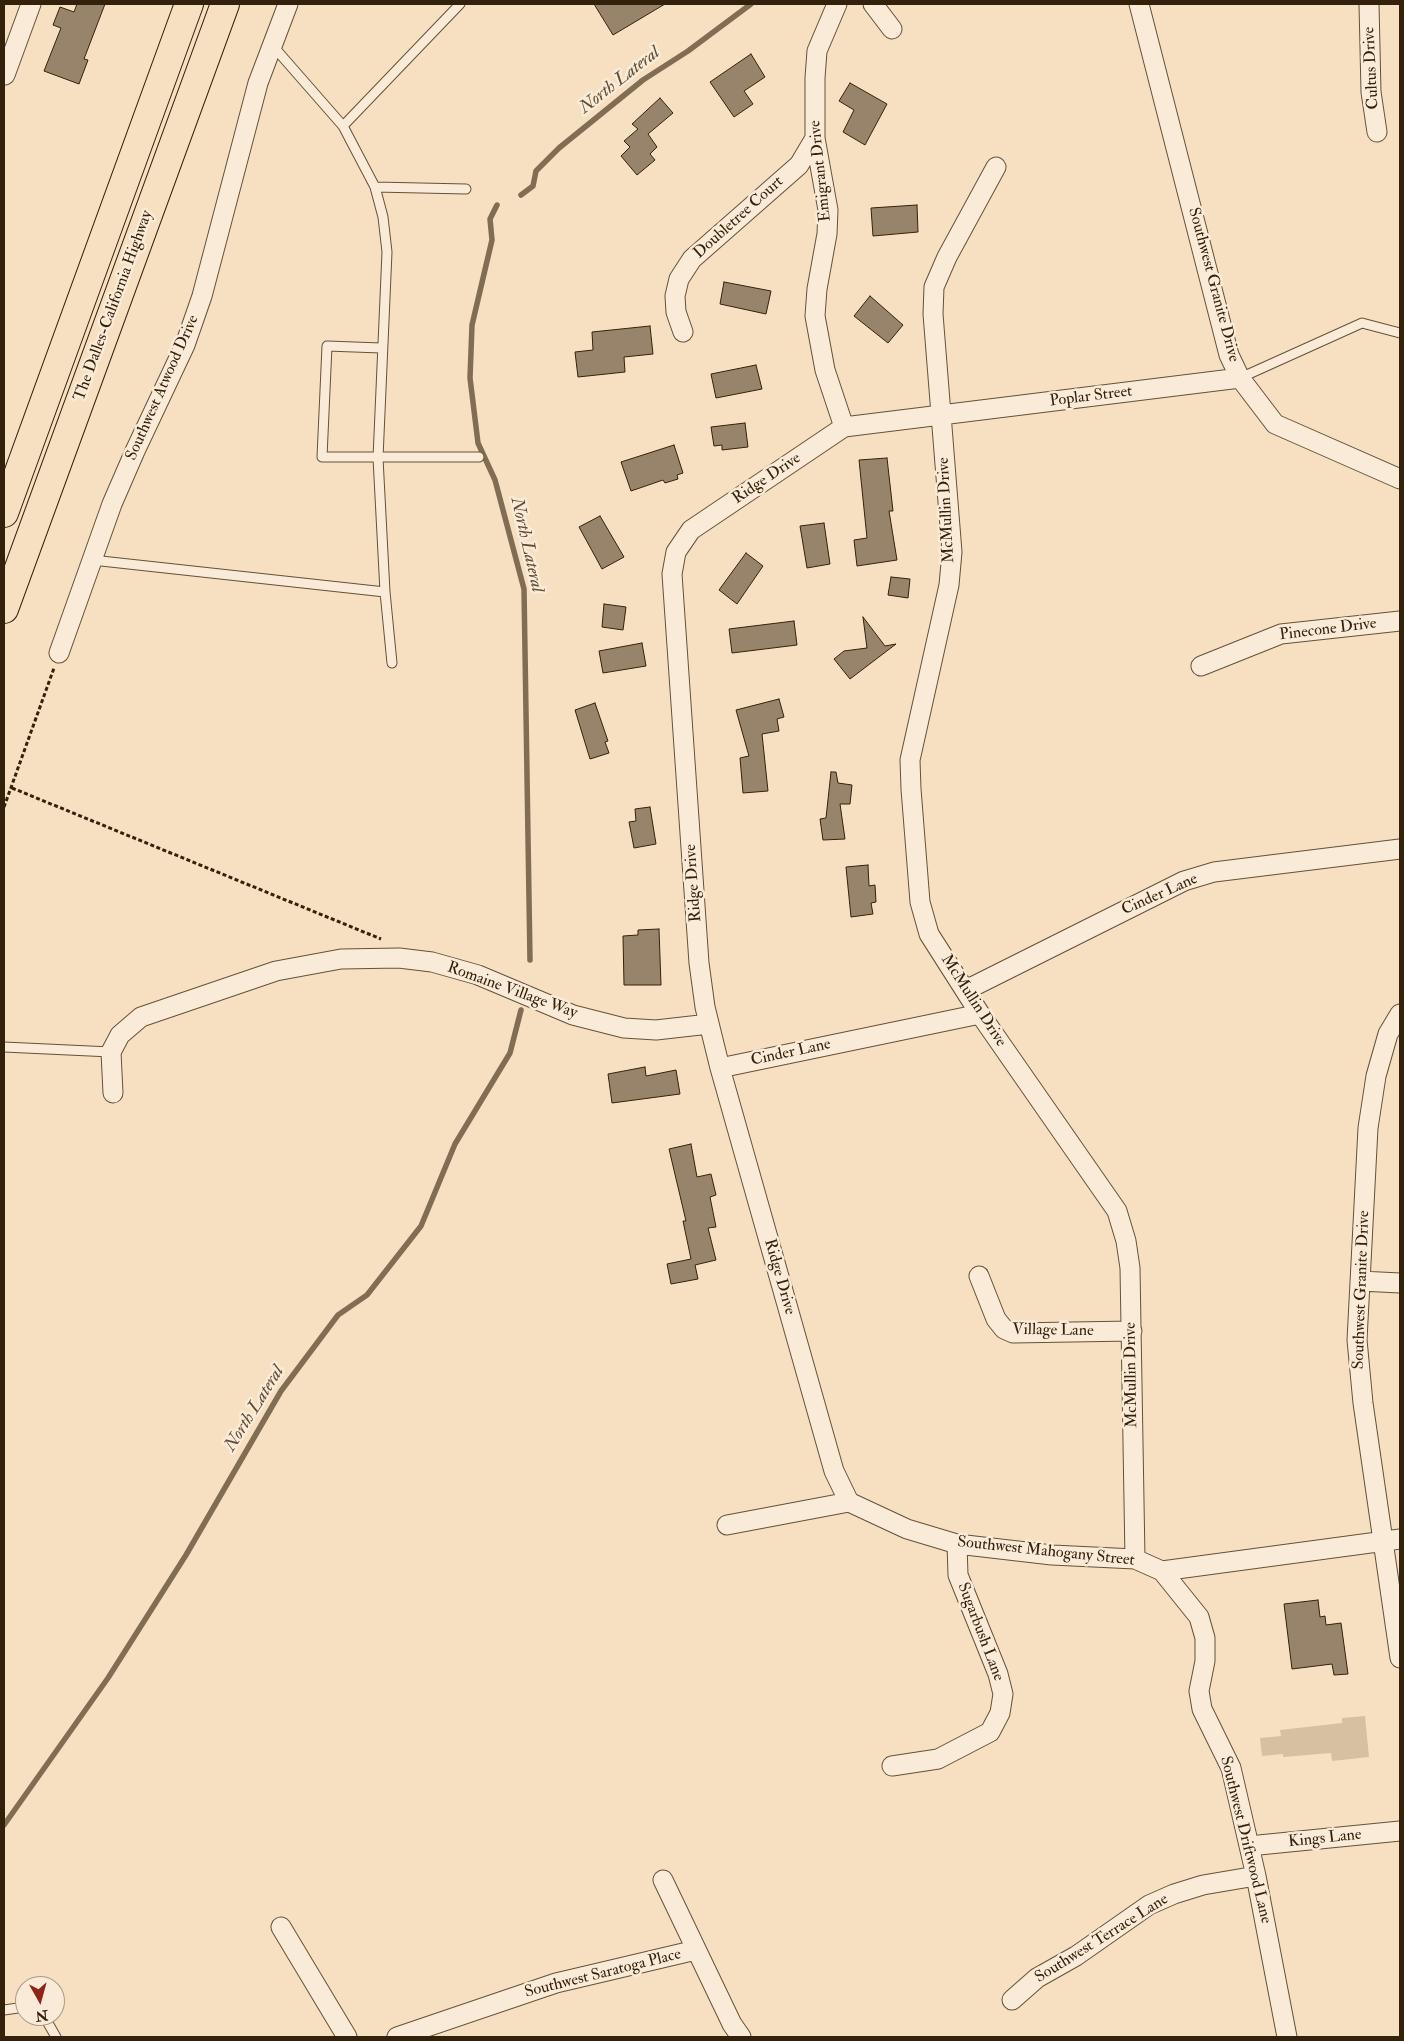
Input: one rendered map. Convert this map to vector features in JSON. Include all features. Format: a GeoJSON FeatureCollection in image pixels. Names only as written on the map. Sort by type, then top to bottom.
{"type":"FeatureCollection","features":[{"type":"Feature","properties":{"kind":"highway","name":"The Dalles-California Highway"},"geometry":{"type":"LineString","coordinates":[[4,513],[189,4]]}},
{"type":"Feature","properties":{"kind":"highway","name":"The Dalles-California Highway"},"geometry":{"type":"LineString","coordinates":[[4,609],[225,4]]}},
{"type":"Feature","properties":{"kind":"street"},"geometry":{"type":"LineString","coordinates":[[5,75],[31,4]]}},
{"type":"Feature","properties":{"kind":"street","name":"Southwest Atwood Drive"},"geometry":{"type":"LineString","coordinates":[[59,653],[92,560],[135,451],[188,337],[204,287],[258,83],[271,44],[288,4]]}},
{"type":"Feature","properties":{"kind":"street","name":"Emigrant Drive"},"geometry":{"type":"LineString","coordinates":[[837,4],[817,51],[815,138],[828,210],[827,234],[817,289],[815,316],[825,370],[844,427]]}},
{"type":"Feature","properties":{"kind":"street"},"geometry":{"type":"LineString","coordinates":[[873,4],[892,29]]}},
{"type":"Feature","properties":{"kind":"street","name":"Southwest Granite Drive"},"geometry":{"type":"LineString","coordinates":[[1139,4],[1229,355],[1240,378],[1275,424],[1400,479]]}},
{"type":"Feature","properties":{"kind":"street","name":"Cultus Drive"},"geometry":{"type":"LineString","coordinates":[[1369,4],[1371,92],[1378,132]]}},
{"type":"Feature","properties":{"kind":"street","name":"Doubletree Court"},"geometry":{"type":"LineString","coordinates":[[683,332],[676,312],[675,296],[679,279],[692,259],[798,166],[815,138]]}},
{"type":"Feature","properties":{"kind":"street","name":"McMullin Drive"},"geometry":{"type":"LineString","coordinates":[[996,167],[947,258],[934,287],[933,314],[952,552],[948,585],[910,760],[910,789],[920,902],[929,934],[980,1014],[1117,1210],[1126,1241],[1130,1268],[1135,1560]]}},
{"type":"Feature","properties":{"kind":"street","name":"Poplar Street"},"geometry":{"type":"LineString","coordinates":[[942,416],[1240,378]]}},
{"type":"Feature","properties":{"kind":"street","name":"Ridge Drive"},"geometry":{"type":"LineString","coordinates":[[849,1502],[834,1471],[709,1024],[697,934],[672,574],[676,552],[691,530],[844,427],[942,416]]}},
{"type":"Feature","properties":{"kind":"street","name":"Pinecone Drive"},"geometry":{"type":"LineString","coordinates":[[1201,666],[1281,634],[1400,621]]}},
{"type":"Feature","properties":{"kind":"street","name":"Cinder Lane"},"geometry":{"type":"LineString","coordinates":[[966,990],[1184,881],[1214,872],[1400,849]]}},
{"type":"Feature","properties":{"kind":"street","name":"Romaine Village Way"},"geometry":{"type":"LineString","coordinates":[[111,1052],[120,1035],[141,1017],[276,971],[342,959],[399,958],[432,962],[478,975],[573,1015],[624,1028],[656,1030],[709,1024]]}},
{"type":"Feature","properties":{"kind":"street","name":"Cinder Lane"},"geometry":{"type":"LineString","coordinates":[[720,1068],[980,1014]]}},
{"type":"Feature","properties":{"kind":"street","name":"Southwest Granite Drive"},"geometry":{"type":"LineString","coordinates":[[1400,1014],[1388,1034],[1376,1076],[1368,1128],[1357,1340],[1359,1370],[1392,1540],[1400,1658]]}},
{"type":"Feature","properties":{"kind":"street"},"geometry":{"type":"LineString","coordinates":[[111,1052],[113,1093]]}},
{"type":"Feature","properties":{"kind":"street","name":"Village Lane"},"geometry":{"type":"LineString","coordinates":[[979,1276],[996,1319],[1004,1329],[1013,1333],[1132,1331]]}},
{"type":"Feature","properties":{"kind":"street"},"geometry":{"type":"LineString","coordinates":[[1360,1281],[1400,1283]]}},
{"type":"Feature","properties":{"kind":"street"},"geometry":{"type":"LineString","coordinates":[[727,1525],[849,1502]]}},
{"type":"Feature","properties":{"kind":"street","name":"Southwest Mahogany Street"},"geometry":{"type":"LineString","coordinates":[[849,1502],[908,1529],[957,1544],[1052,1555],[1135,1560],[1162,1571],[1392,1540]]}},
{"type":"Feature","properties":{"kind":"street","name":"Sugarbush Lane"},"geometry":{"type":"LineString","coordinates":[[892,1766],[938,1759],[990,1732],[1000,1713],[1003,1694],[998,1674],[958,1576],[957,1544]]}},
{"type":"Feature","properties":{"kind":"street","name":"Southwest Driftwood Lane"},"geometry":{"type":"LineString","coordinates":[[1162,1571],[1198,1617],[1206,1638],[1199,1691],[1202,1709],[1230,1768],[1256,1876],[1287,2037]]}},
{"type":"Feature","properties":{"kind":"street","name":"Kings Lane"},"geometry":{"type":"LineString","coordinates":[[1249,1846],[1400,1831]]}},
{"type":"Feature","properties":{"kind":"street","name":"Southwest Terrace Lane"},"geometry":{"type":"LineString","coordinates":[[1012,2000],[1037,1978],[1076,1956],[1149,1905],[1174,1894],[1203,1885],[1256,1876]]}},
{"type":"Feature","properties":{"kind":"street"},"geometry":{"type":"LineString","coordinates":[[663,1880],[740,2037]]}},
{"type":"Feature","properties":{"kind":"street"},"geometry":{"type":"LineString","coordinates":[[281,1927],[347,2037]]}},
{"type":"Feature","properties":{"kind":"street","name":"Southwest Saratoga Place"},"geometry":{"type":"LineString","coordinates":[[397,2037],[556,1983],[696,1950]]}},
{"type":"Feature","properties":{"kind":"lane"},"geometry":{"type":"LineString","coordinates":[[343,126],[460,4]]}},
{"type":"Feature","properties":{"kind":"lane"},"geometry":{"type":"LineString","coordinates":[[271,44],[343,126],[375,187],[383,217],[387,252],[381,348],[378,458],[385,592],[392,663]]}},
{"type":"Feature","properties":{"kind":"lane"},"geometry":{"type":"LineString","coordinates":[[375,187],[466,189]]}},
{"type":"Feature","properties":{"kind":"lane"},"geometry":{"type":"LineString","coordinates":[[1240,378],[1362,322],[1400,333]]}},
{"type":"Feature","properties":{"kind":"lane"},"geometry":{"type":"LineString","coordinates":[[381,348],[327,346],[322,457],[479,456]]}},
{"type":"Feature","properties":{"kind":"lane"},"geometry":{"type":"LineString","coordinates":[[92,560],[385,592]]}},
{"type":"Feature","properties":{"kind":"lane"},"geometry":{"type":"LineString","coordinates":[[4,1047],[111,1052]]}},
{"type":"Feature","properties":{"kind":"lane"},"geometry":{"type":"LineString","coordinates":[[50,2026],[56,2037]]}},
{"type":"Feature","properties":{"kind":"path"},"geometry":{"type":"LineString","coordinates":[[4,807],[59,653]]}},
{"type":"Feature","properties":{"kind":"path"},"geometry":{"type":"LineString","coordinates":[[12,788],[384,940],[399,958]]}},
{"type":"Feature","properties":{"kind":"shaded area"},"geometry":{"type":"Polygon","coordinates":[[[1365,1716],[1369,1757],[1332,1761],[1331,1753],[1283,1757],[1283,1754],[1262,1756],[1260,1738],[1281,1736],[1280,1730],[1342,1723],[1342,1718],[1365,1716]]]}},
{"type":"Feature","properties":{"kind":"building"},"geometry":{"type":"Polygon","coordinates":[[[77,4],[105,4],[84,59],[88,60],[79,84],[44,71],[61,28],[53,25],[60,7],[74,12],[77,4]]]}},
{"type":"Feature","properties":{"kind":"building"},"geometry":{"type":"Polygon","coordinates":[[[594,4],[665,4],[613,35],[594,4]]]}},
{"type":"Feature","properties":{"kind":"building"},"geometry":{"type":"Polygon","coordinates":[[[751,54],[765,77],[744,91],[753,104],[734,117],[710,82],[751,54]]]}},
{"type":"Feature","properties":{"kind":"building"},"geometry":{"type":"Polygon","coordinates":[[[850,83],[887,104],[865,145],[843,132],[854,110],[839,101],[850,83]]]}},
{"type":"Feature","properties":{"kind":"building"},"geometry":{"type":"Polygon","coordinates":[[[660,98],[673,113],[648,134],[657,147],[650,154],[655,160],[637,175],[621,156],[630,147],[624,141],[638,129],[632,124],[660,98]]]}},
{"type":"Feature","properties":{"kind":"building"},"geometry":{"type":"Polygon","coordinates":[[[917,205],[918,232],[873,236],[871,208],[917,205]]]}},
{"type":"Feature","properties":{"kind":"building"},"geometry":{"type":"Polygon","coordinates":[[[724,282],[771,291],[766,314],[720,304],[724,282]]]}},
{"type":"Feature","properties":{"kind":"building"},"geometry":{"type":"Polygon","coordinates":[[[870,296],[903,325],[888,343],[854,316],[870,296]]]}},
{"type":"Feature","properties":{"kind":"building"},"geometry":{"type":"Polygon","coordinates":[[[650,326],[653,354],[624,357],[625,372],[578,377],[575,352],[593,350],[592,332],[650,326]]]}},
{"type":"Feature","properties":{"kind":"building"},"geometry":{"type":"Polygon","coordinates":[[[756,365],[762,389],[716,398],[711,374],[756,365]]]}},
{"type":"Feature","properties":{"kind":"building"},"geometry":{"type":"Polygon","coordinates":[[[745,423],[748,447],[722,450],[722,445],[714,446],[711,427],[745,423]]]}},
{"type":"Feature","properties":{"kind":"building"},"geometry":{"type":"Polygon","coordinates":[[[674,445],[683,473],[677,475],[678,479],[665,483],[663,480],[631,491],[621,462],[674,445]]]}},
{"type":"Feature","properties":{"kind":"building"},"geometry":{"type":"Polygon","coordinates":[[[887,458],[893,511],[889,511],[897,560],[857,566],[854,540],[867,538],[859,460],[887,458]]]}},
{"type":"Feature","properties":{"kind":"building"},"geometry":{"type":"Polygon","coordinates":[[[600,516],[624,557],[602,569],[579,527],[600,516]]]}},
{"type":"Feature","properties":{"kind":"building"},"geometry":{"type":"Polygon","coordinates":[[[824,523],[830,564],[807,568],[800,526],[824,523]]]}},
{"type":"Feature","properties":{"kind":"building"},"geometry":{"type":"Polygon","coordinates":[[[746,553],[763,566],[737,604],[719,590],[746,553]]]}},
{"type":"Feature","properties":{"kind":"building"},"geometry":{"type":"Polygon","coordinates":[[[891,577],[910,579],[908,598],[888,595],[891,577]]]}},
{"type":"Feature","properties":{"kind":"building"},"geometry":{"type":"Polygon","coordinates":[[[604,604],[626,607],[623,630],[602,627],[604,604]]]}},
{"type":"Feature","properties":{"kind":"building"},"geometry":{"type":"Polygon","coordinates":[[[863,617],[885,646],[896,644],[850,679],[834,659],[844,651],[867,648],[863,617]]]}},
{"type":"Feature","properties":{"kind":"building"},"geometry":{"type":"Polygon","coordinates":[[[794,621],[797,645],[732,653],[729,629],[794,621]]]}},
{"type":"Feature","properties":{"kind":"building"},"geometry":{"type":"Polygon","coordinates":[[[642,643],[646,666],[603,673],[599,651],[642,643]]]}},
{"type":"Feature","properties":{"kind":"building"},"geometry":{"type":"Polygon","coordinates":[[[779,699],[784,717],[777,719],[779,731],[762,734],[768,791],[743,793],[740,758],[749,756],[736,710],[779,699]]]}},
{"type":"Feature","properties":{"kind":"building"},"geometry":{"type":"Polygon","coordinates":[[[595,703],[608,741],[605,742],[609,753],[590,759],[575,710],[595,703]]]}},
{"type":"Feature","properties":{"kind":"building"},"geometry":{"type":"Polygon","coordinates":[[[831,772],[836,772],[838,783],[852,785],[850,804],[840,804],[845,839],[823,840],[820,819],[826,818],[831,772]]]}},
{"type":"Feature","properties":{"kind":"building"},"geometry":{"type":"Polygon","coordinates":[[[650,807],[656,844],[634,848],[629,822],[636,821],[635,809],[650,807]]]}},
{"type":"Feature","properties":{"kind":"building"},"geometry":{"type":"Polygon","coordinates":[[[868,865],[869,886],[875,885],[876,902],[871,903],[873,914],[851,917],[846,867],[868,865]]]}},
{"type":"Feature","properties":{"kind":"building"},"geometry":{"type":"Polygon","coordinates":[[[659,929],[661,985],[624,985],[623,936],[638,935],[638,930],[659,929]]]}},
{"type":"Feature","properties":{"kind":"building"},"geometry":{"type":"Polygon","coordinates":[[[645,1067],[646,1076],[676,1070],[680,1094],[612,1103],[608,1074],[645,1067]]]}},
{"type":"Feature","properties":{"kind":"building"},"geometry":{"type":"Polygon","coordinates":[[[691,1144],[697,1177],[711,1174],[716,1195],[710,1197],[716,1227],[708,1228],[716,1260],[695,1265],[698,1279],[671,1284],[667,1264],[691,1259],[683,1221],[686,1221],[669,1149],[691,1144]]]}},
{"type":"Feature","properties":{"kind":"building"},"geometry":{"type":"Polygon","coordinates":[[[1318,1600],[1320,1617],[1325,1616],[1326,1625],[1341,1623],[1348,1674],[1334,1675],[1332,1664],[1292,1669],[1284,1604],[1318,1600]]]}},
{"type":"Feature","properties":{"kind":"waterway","name":"North Lateral"},"geometry":{"type":"LineString","coordinates":[[521,195],[533,186],[536,171],[559,148],[643,80],[688,51],[751,4]]}},
{"type":"Feature","properties":{"kind":"waterway","name":"North Lateral"},"geometry":{"type":"LineString","coordinates":[[497,205],[490,219],[492,240],[472,325],[470,378],[478,443],[495,480],[524,589],[530,960]]}},
{"type":"Feature","properties":{"kind":"waterway","name":"North Lateral"},"geometry":{"type":"LineString","coordinates":[[4,1825],[108,1678],[186,1555],[281,1391],[338,1315],[367,1295],[421,1226],[455,1144],[510,1053],[521,1010]]}}]}
